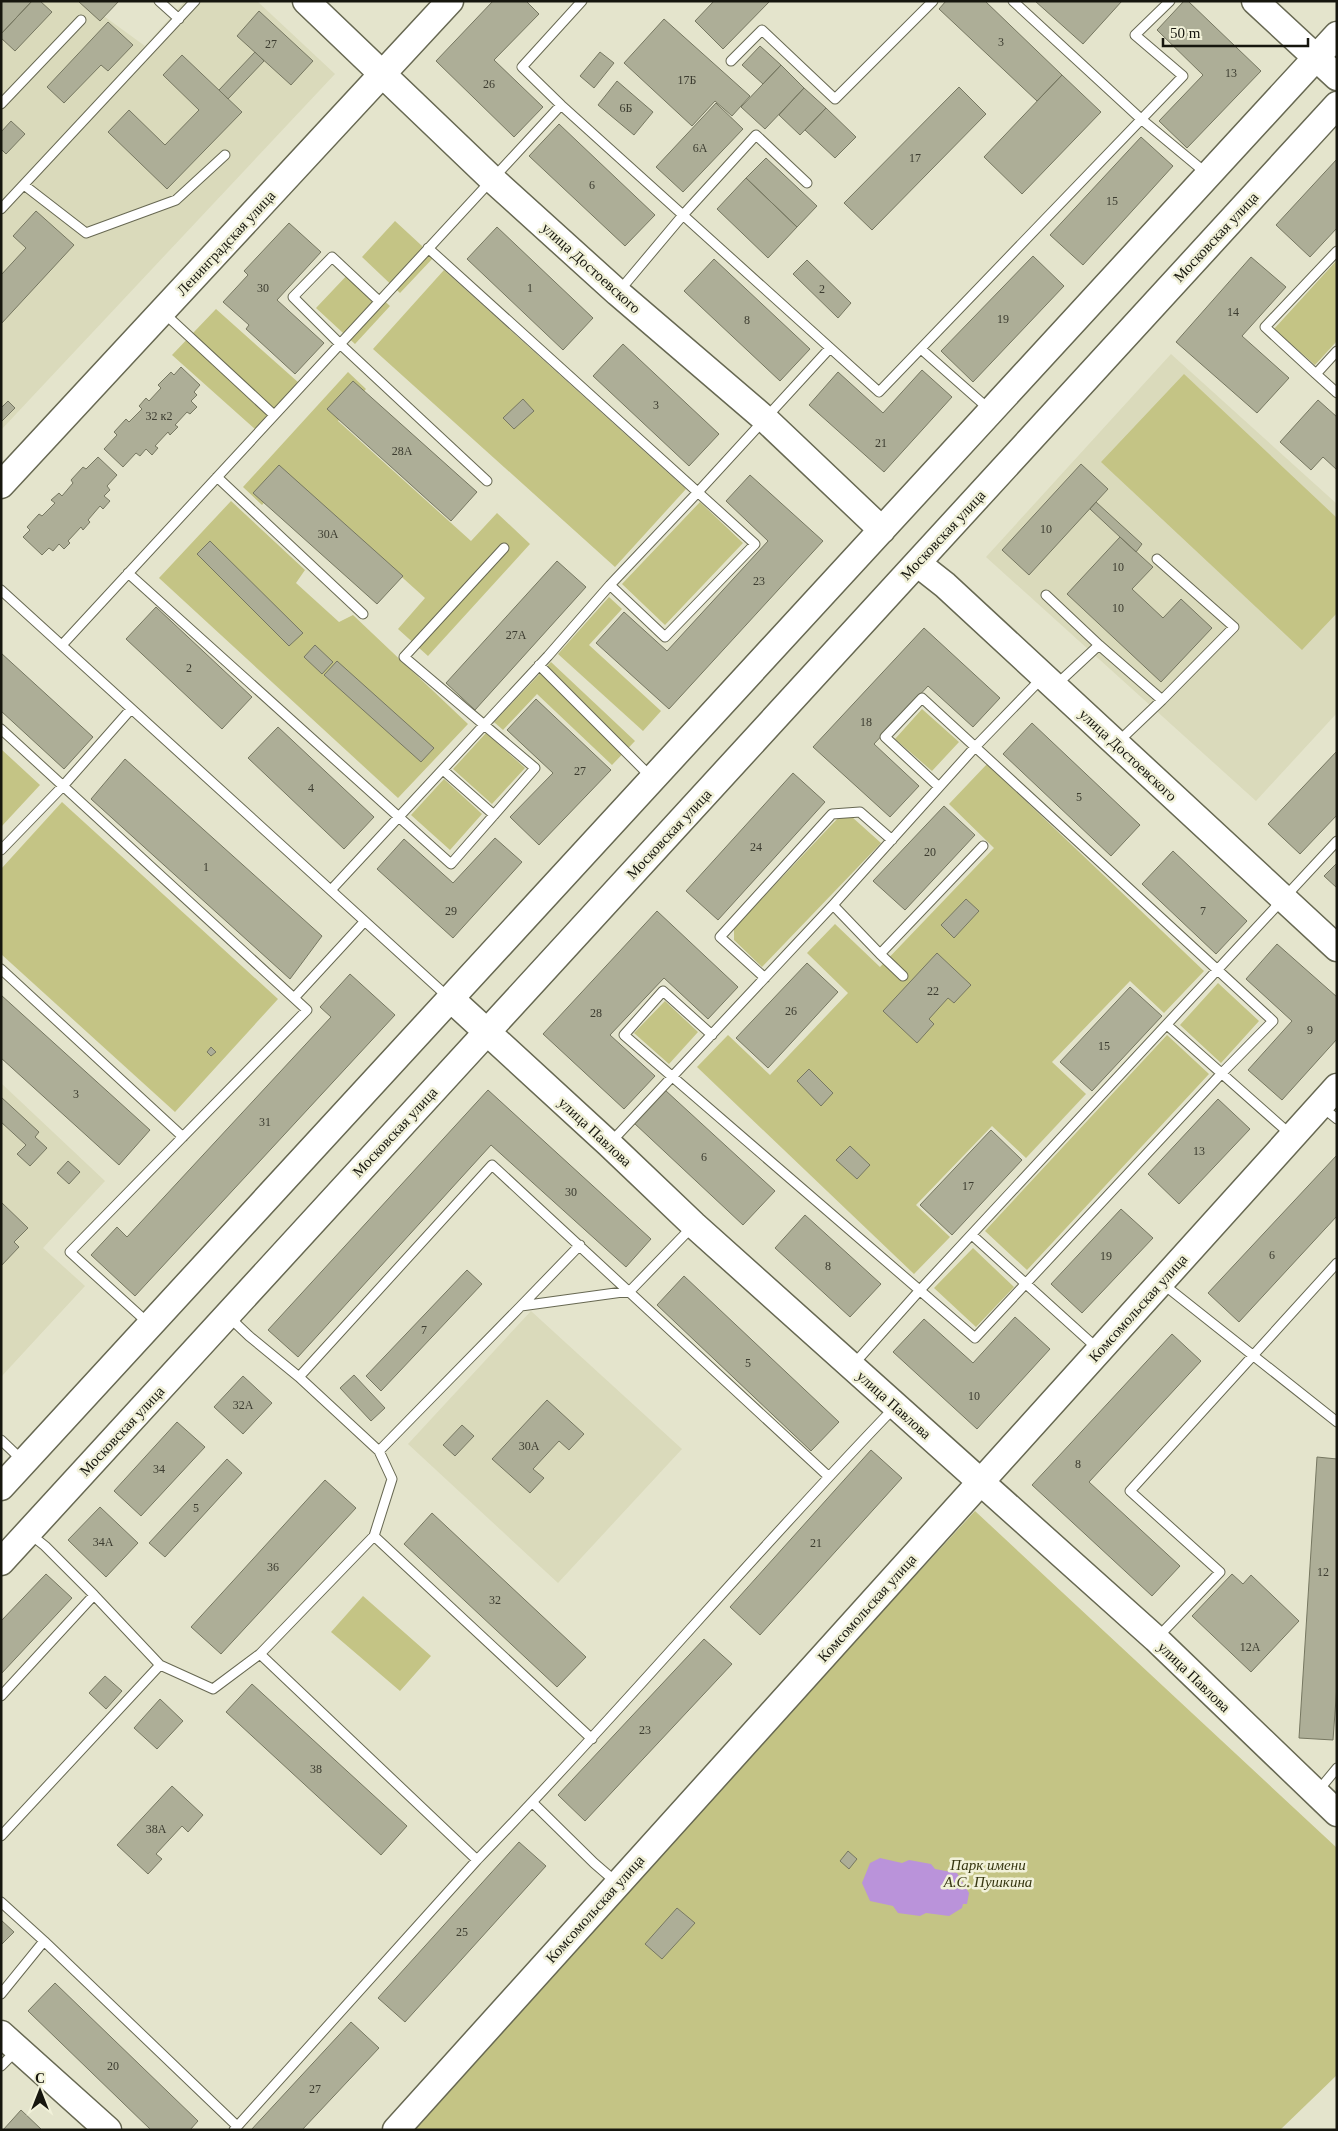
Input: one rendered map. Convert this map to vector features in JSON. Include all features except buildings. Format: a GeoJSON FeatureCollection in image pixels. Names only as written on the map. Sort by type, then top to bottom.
{"type":"FeatureCollection","features":[{"type":"Feature","properties":{"kind":"street","name":"улица Достоевского"},"geometry":{"type":"LineString","coordinates":[[306,1],[492,179],[765,420],[882,530]]}},
{"type":"Feature","properties":{"kind":"street"},"geometry":{"type":"LineString","coordinates":[[1255,1],[1337,77]]}},
{"type":"Feature","properties":{"kind":"street","name":"Ленинградская улица"},"geometry":{"type":"LineString","coordinates":[[1,486],[448,2]]}},
{"type":"Feature","properties":{"kind":"street"},"geometry":{"type":"LineString","coordinates":[[1,1487],[1337,35]]}},
{"type":"Feature","properties":{"kind":"street","name":"Московская улица"},"geometry":{"type":"LineString","coordinates":[[1,1562],[1337,106]]}},
{"type":"Feature","properties":{"kind":"street","name":"улица Достоевского"},"geometry":{"type":"LineString","coordinates":[[917,563],[945,585],[1337,948]]}},
{"type":"Feature","properties":{"kind":"street","name":"улица Павлова"},"geometry":{"type":"LineString","coordinates":[[450,998],[694,1225],[1156,1639],[1316,1795],[1337,1813]]}},
{"type":"Feature","properties":{"kind":"street","name":"Комсомольская улица"},"geometry":{"type":"LineString","coordinates":[[396,2130],[1292,1136],[1331,1104]]}},
{"type":"Feature","properties":{"kind":"street"},"geometry":{"type":"LineString","coordinates":[[7,2050],[108,2130]]}},
{"type":"Feature","properties":{"kind":"lane"},"geometry":{"type":"LineString","coordinates":[[160,1],[179,19]]}},
{"type":"Feature","properties":{"kind":"lane"},"geometry":{"type":"LineString","coordinates":[[1,209],[195,1]]}},
{"type":"Feature","properties":{"kind":"lane"},"geometry":{"type":"LineString","coordinates":[[582,1],[522,67],[561,105],[880,392],[1183,76],[1135,35],[1170,1]]}},
{"type":"Feature","properties":{"kind":"lane"},"geometry":{"type":"LineString","coordinates":[[731,61],[762,30],[835,99],[933,1]]}},
{"type":"Feature","properties":{"kind":"lane"},"geometry":{"type":"LineString","coordinates":[[1013,1],[1141,119],[1208,175]]}},
{"type":"Feature","properties":{"kind":"lane"},"geometry":{"type":"LineString","coordinates":[[1,104],[81,20]]}},
{"type":"Feature","properties":{"kind":"lane"},"geometry":{"type":"LineString","coordinates":[[62,645],[561,105]]}},
{"type":"Feature","properties":{"kind":"lane"},"geometry":{"type":"LineString","coordinates":[[618,292],[683,215],[756,135],[807,183]]}},
{"type":"Feature","properties":{"kind":"lane"},"geometry":{"type":"LineString","coordinates":[[24,185],[86,233],[176,200],[226,155]]}},
{"type":"Feature","properties":{"kind":"lane"},"geometry":{"type":"LineString","coordinates":[[428,248],[756,544],[664,637],[610,585]]}},
{"type":"Feature","properties":{"kind":"lane"},"geometry":{"type":"LineString","coordinates":[[1337,251],[1265,327],[1337,393]]}},
{"type":"Feature","properties":{"kind":"lane"},"geometry":{"type":"LineString","coordinates":[[379,301],[332,257],[293,297],[340,344],[487,481]]}},
{"type":"Feature","properties":{"kind":"lane"},"geometry":{"type":"LineString","coordinates":[[162,312],[274,415]]}},
{"type":"Feature","properties":{"kind":"lane"},"geometry":{"type":"LineString","coordinates":[[331,890],[830,348]]}},
{"type":"Feature","properties":{"kind":"lane"},"geometry":{"type":"LineString","coordinates":[[922,349],[991,411]]}},
{"type":"Feature","properties":{"kind":"lane"},"geometry":{"type":"LineString","coordinates":[[1316,374],[1337,351]]}},
{"type":"Feature","properties":{"kind":"lane"},"geometry":{"type":"LineString","coordinates":[[217,477],[363,614]]}},
{"type":"Feature","properties":{"kind":"lane"},"geometry":{"type":"LineString","coordinates":[[128,573],[451,864],[535,768],[404,657],[504,548]]}},
{"type":"Feature","properties":{"kind":"lane"},"geometry":{"type":"LineString","coordinates":[[1116,744],[1234,627],[1157,559]]}},
{"type":"Feature","properties":{"kind":"lane"},"geometry":{"type":"LineString","coordinates":[[1,590],[450,998]]}},
{"type":"Feature","properties":{"kind":"lane"},"geometry":{"type":"LineString","coordinates":[[1046,595],[1099,645],[1162,700]]}},
{"type":"Feature","properties":{"kind":"lane"},"geometry":{"type":"LineString","coordinates":[[609,1144],[833,905],[976,746],[1048,682],[1099,645]]}},
{"type":"Feature","properties":{"kind":"lane"},"geometry":{"type":"LineString","coordinates":[[539,665],[652,779]]}},
{"type":"Feature","properties":{"kind":"lane"},"geometry":{"type":"LineString","coordinates":[[712,1035],[663,991],[624,1034],[975,1338],[1222,1072],[1273,1021],[922,698],[885,738],[939,787]]}},
{"type":"Feature","properties":{"kind":"lane"},"geometry":{"type":"LineString","coordinates":[[1,850],[63,786],[132,710]]}},
{"type":"Feature","properties":{"kind":"lane"},"geometry":{"type":"LineString","coordinates":[[1,729],[307,1010],[70,1252],[150,1324]]}},
{"type":"Feature","properties":{"kind":"lane"},"geometry":{"type":"LineString","coordinates":[[443,770],[494,815]]}},
{"type":"Feature","properties":{"kind":"lane"},"geometry":{"type":"LineString","coordinates":[[764,978],[720,937],[832,814],[860,812],[892,840]]}},
{"type":"Feature","properties":{"kind":"lane"},"geometry":{"type":"LineString","coordinates":[[852,1367],[920,1290],[1337,841]]}},
{"type":"Feature","properties":{"kind":"lane"},"geometry":{"type":"LineString","coordinates":[[880,954],[983,846]]}},
{"type":"Feature","properties":{"kind":"lane"},"geometry":{"type":"LineString","coordinates":[[833,905],[903,976]]}},
{"type":"Feature","properties":{"kind":"lane"},"geometry":{"type":"LineString","coordinates":[[294,998],[364,922]]}},
{"type":"Feature","properties":{"kind":"lane"},"geometry":{"type":"LineString","coordinates":[[1,969],[183,1137]]}},
{"type":"Feature","properties":{"kind":"lane"},"geometry":{"type":"LineString","coordinates":[[1167,1024],[1292,1136]]}},
{"type":"Feature","properties":{"kind":"lane"},"geometry":{"type":"LineString","coordinates":[[300,1377],[492,1165],[828,1476]]}},
{"type":"Feature","properties":{"kind":"lane"},"geometry":{"type":"LineString","coordinates":[[521,1306],[630,1291],[694,1225]]}},
{"type":"Feature","properties":{"kind":"lane"},"geometry":{"type":"LineString","coordinates":[[972,1235],[1099,1351]]}},
{"type":"Feature","properties":{"kind":"lane"},"geometry":{"type":"LineString","coordinates":[[379,1451],[580,1245]]}},
{"type":"Feature","properties":{"kind":"lane"},"geometry":{"type":"LineString","coordinates":[[1156,1639],[1220,1572],[1130,1491],[1337,1263]]}},
{"type":"Feature","properties":{"kind":"lane"},"geometry":{"type":"LineString","coordinates":[[1160,1282],[1254,1354],[1337,1422]]}},
{"type":"Feature","properties":{"kind":"lane"},"geometry":{"type":"LineString","coordinates":[[28,1533],[45,1546],[94,1595],[160,1665],[214,1689],[260,1654],[374,1536],[392,1480],[379,1451],[300,1377],[227,1316]]}},
{"type":"Feature","properties":{"kind":"lane"},"geometry":{"type":"LineString","coordinates":[[1,1902],[44,1940],[235,2128],[477,1860],[592,1739],[828,1476],[896,1407]]}},
{"type":"Feature","properties":{"kind":"lane"},"geometry":{"type":"LineString","coordinates":[[1,1440],[24,1462]]}},
{"type":"Feature","properties":{"kind":"lane"},"geometry":{"type":"LineString","coordinates":[[374,1536],[592,1739]]}},
{"type":"Feature","properties":{"kind":"lane"},"geometry":{"type":"LineString","coordinates":[[1,1696],[94,1595]]}},
{"type":"Feature","properties":{"kind":"lane"},"geometry":{"type":"LineString","coordinates":[[260,1654],[477,1860]]}},
{"type":"Feature","properties":{"kind":"lane"},"geometry":{"type":"LineString","coordinates":[[1,1836],[160,1665]]}},
{"type":"Feature","properties":{"kind":"lane"},"geometry":{"type":"LineString","coordinates":[[1316,1795],[1337,1768]]}},
{"type":"Feature","properties":{"kind":"lane"},"geometry":{"type":"LineString","coordinates":[[533,1803],[618,1884]]}},
{"type":"Feature","properties":{"kind":"lane"},"geometry":{"type":"LineString","coordinates":[[1,1994],[44,1940]]}},
{"type":"Feature","properties":{"kind":"shaded area"},"geometry":{"type":"Polygon","coordinates":[[[1,1],[83,1],[145,46],[185,1],[257,1],[335,74],[1,430],[1,1]]]}},
{"type":"Feature","properties":{"kind":"shaded area"},"geometry":{"type":"Polygon","coordinates":[[[1171,354],[1337,504],[1337,713],[1256,801],[986,557],[1171,354]]]}},
{"type":"Feature","properties":{"kind":"shaded area"},"geometry":{"type":"Polygon","coordinates":[[[1,1083],[105,1181],[43,1248],[85,1286],[1,1377],[1,1083]]]}},
{"type":"Feature","properties":{"kind":"shaded area"},"geometry":{"type":"Polygon","coordinates":[[[531,1311],[682,1449],[558,1583],[408,1444],[531,1311]]]}},
{"type":"Feature","properties":{"kind":"shaded area"},"geometry":{"type":"Polygon","coordinates":[[[880,1858],[902,1863],[909,1860],[931,1864],[935,1869],[957,1873],[969,1893],[967,1904],[963,1904],[962,1908],[949,1916],[926,1913],[920,1916],[898,1913],[893,1906],[870,1901],[862,1883],[870,1863],[880,1858]]]}},
{"type":"Feature","properties":{"kind":"green space"},"geometry":{"type":"Polygon","coordinates":[[[395,221],[434,257],[400,293],[362,257],[395,221]]]}},
{"type":"Feature","properties":{"kind":"green space"},"geometry":{"type":"Polygon","coordinates":[[[1337,260],[1337,341],[1315,365],[1274,329],[1337,260]]]}},
{"type":"Feature","properties":{"kind":"green space"},"geometry":{"type":"Polygon","coordinates":[[[444,270],[686,489],[615,567],[373,349],[444,270]]]}},
{"type":"Feature","properties":{"kind":"green space"},"geometry":{"type":"Polygon","coordinates":[[[351,271],[390,306],[355,344],[316,308],[351,271]]]}},
{"type":"Feature","properties":{"kind":"green space"},"geometry":{"type":"Polygon","coordinates":[[[216,309],[299,383],[256,430],[172,355],[216,309]]]}},
{"type":"Feature","properties":{"kind":"green space"},"geometry":{"type":"Polygon","coordinates":[[[348,372],[366,389],[338,421],[471,541],[497,513],[530,544],[428,656],[398,629],[425,598],[289,475],[262,505],[243,487],[348,372]]]}},
{"type":"Feature","properties":{"kind":"green space"},"geometry":{"type":"Polygon","coordinates":[[[1184,374],[1337,518],[1337,613],[1302,650],[1101,462],[1184,374]]]}},
{"type":"Feature","properties":{"kind":"green space"},"geometry":{"type":"Polygon","coordinates":[[[231,501],[305,570],[296,583],[339,622],[353,615],[468,724],[398,798],[159,578],[231,501]]]}},
{"type":"Feature","properties":{"kind":"green space"},"geometry":{"type":"Polygon","coordinates":[[[700,502],[743,543],[665,625],[622,584],[700,502]]]}},
{"type":"Feature","properties":{"kind":"green space"},"geometry":{"type":"Polygon","coordinates":[[[609,597],[622,609],[589,645],[661,711],[643,731],[558,654],[609,597]]]}},
{"type":"Feature","properties":{"kind":"green space"},"geometry":{"type":"Polygon","coordinates":[[[551,662],[635,741],[612,765],[537,694],[503,730],[494,722],[551,662]]]}},
{"type":"Feature","properties":{"kind":"green space"},"geometry":{"type":"Polygon","coordinates":[[[922,709],[959,742],[932,771],[895,739],[922,709]]]}},
{"type":"Feature","properties":{"kind":"green space"},"geometry":{"type":"Polygon","coordinates":[[[486,733],[525,768],[492,804],[453,769],[486,733]]]}},
{"type":"Feature","properties":{"kind":"green space"},"geometry":{"type":"Polygon","coordinates":[[[1,749],[40,785],[1,827],[1,749]]]}},
{"type":"Feature","properties":{"kind":"green space"},"geometry":{"type":"Polygon","coordinates":[[[987,764],[1204,971],[1164,1013],[1130,981],[1052,1062],[1086,1094],[1026,1158],[992,1126],[916,1205],[950,1237],[914,1274],[697,1067],[728,1035],[770,1075],[848,993],[807,953],[835,924],[880,967],[994,848],[949,804],[987,764]]]}},
{"type":"Feature","properties":{"kind":"green space"},"geometry":{"type":"Polygon","coordinates":[[[444,779],[482,814],[450,850],[411,815],[444,779]]]}},
{"type":"Feature","properties":{"kind":"green space"},"geometry":{"type":"Polygon","coordinates":[[[62,802],[278,999],[175,1112],[1,954],[1,869],[62,802]]]}},
{"type":"Feature","properties":{"kind":"green space"},"geometry":{"type":"Polygon","coordinates":[[[852,817],[881,843],[762,967],[734,940],[734,928],[838,818],[852,817]]]}},
{"type":"Feature","properties":{"kind":"green space"},"geometry":{"type":"Polygon","coordinates":[[[1218,983],[1259,1021],[1221,1063],[1180,1025],[1218,983]]]}},
{"type":"Feature","properties":{"kind":"green space"},"geometry":{"type":"Polygon","coordinates":[[[665,1001],[698,1032],[669,1064],[634,1033],[665,1001]]]}},
{"type":"Feature","properties":{"kind":"green space"},"geometry":{"type":"Polygon","coordinates":[[[1167,1035],[1209,1074],[1027,1270],[985,1231],[1167,1035]]]}},
{"type":"Feature","properties":{"kind":"green space"},"geometry":{"type":"Polygon","coordinates":[[[973,1248],[1014,1287],[976,1327],[934,1288],[973,1248]]]}},
{"type":"Feature","properties":{"kind":"green space","name":"Парк имени А.С. Пушкина"},"geometry":{"type":"Polygon","coordinates":[[[975,1511],[1337,1848],[1337,2075],[1280,2130],[404,2130],[975,1511]]]}},
{"type":"Feature","properties":{"kind":"green space"},"geometry":{"type":"Polygon","coordinates":[[[363,1596],[431,1656],[400,1691],[331,1632],[363,1596]]]}}]}
